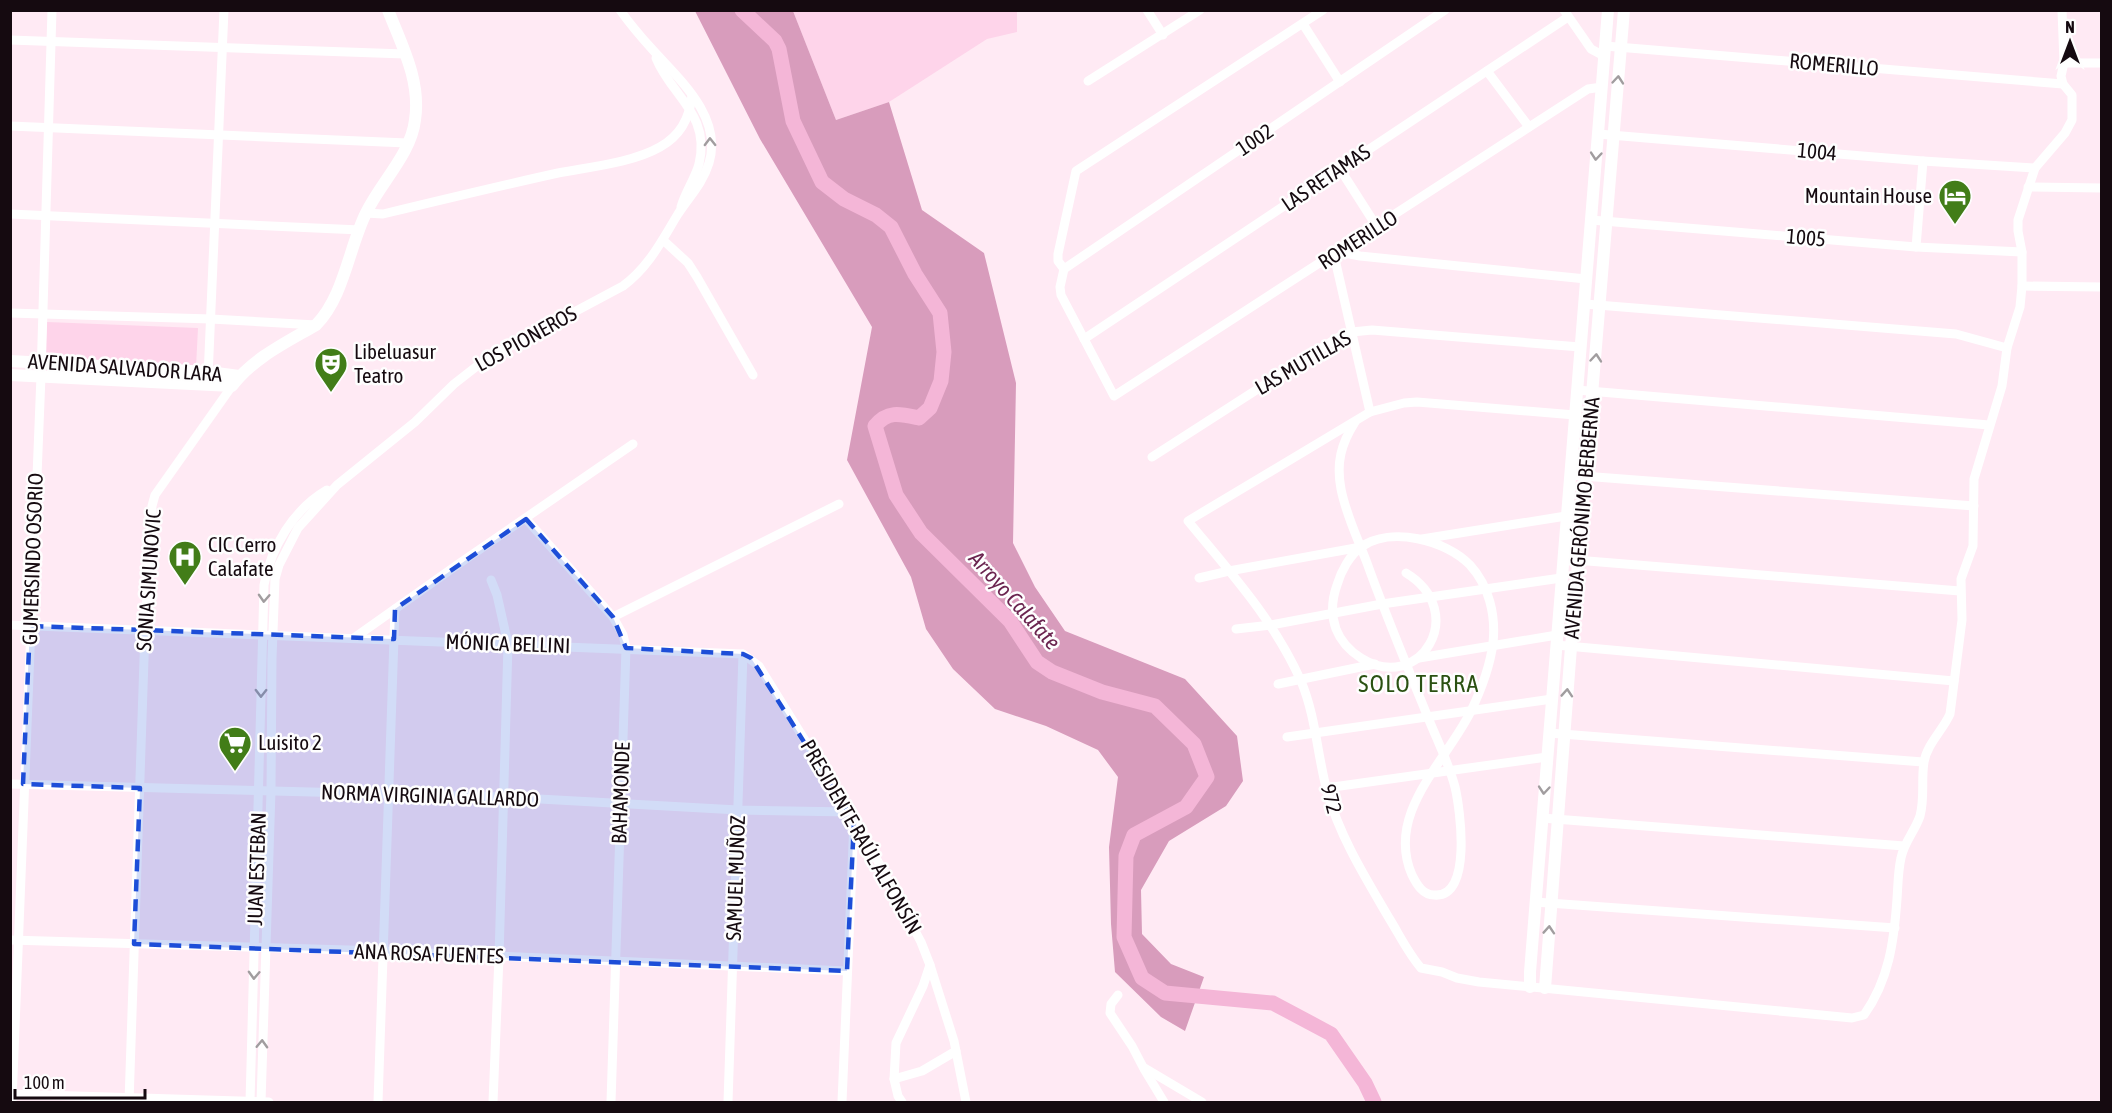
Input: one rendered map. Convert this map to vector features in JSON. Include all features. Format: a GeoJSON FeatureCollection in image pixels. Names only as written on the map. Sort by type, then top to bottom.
{"type":"FeatureCollection","features":[{"type":"Feature","properties":{"kind":"street","name":"GUMERSINDO OSORIO"},"geometry":{"type":"LineString","coordinates":[[12,1097],[14,940],[41,376],[52,10]]}},
{"type":"Feature","properties":{"kind":"street"},"geometry":{"type":"LineString","coordinates":[[208,378],[224,10]]}},
{"type":"Feature","properties":{"kind":"street","name":"SONIA SIMUNOVIC"},"geometry":{"type":"LineString","coordinates":[[129,1101],[145,630],[150,523],[155,495],[236,381],[261,358],[316,325],[324,318],[334,299],[366,213],[407,143],[416,119],[414,79],[388,10]]}},
{"type":"Feature","properties":{"kind":"street","name":"LOS PIONEROS"},"geometry":{"type":"LineString","coordinates":[[262,635],[264,585],[268,565],[274,549],[292,522],[308,504],[337,485],[416,422],[461,378],[486,358],[623,286],[633,278],[642,270],[699,184],[710,156],[709,125],[692,95],[620,10]]}},
{"type":"Feature","properties":{"kind":"street"},"geometry":{"type":"LineString","coordinates":[[1147,10],[1163,35]]}},
{"type":"Feature","properties":{"kind":"street"},"geometry":{"type":"LineString","coordinates":[[1088,81],[1200,10]]}},
{"type":"Feature","properties":{"kind":"street"},"geometry":{"type":"LineString","coordinates":[[1084,339],[1061,295],[1060,287],[1064,269],[1058,261],[1077,171],[1323,10]]}},
{"type":"Feature","properties":{"kind":"street","name":"1002"},"geometry":{"type":"LineString","coordinates":[[1064,269],[1445,10]]}},
{"type":"Feature","properties":{"kind":"street","name":"AVENIDA GERÓNIMO BERBERNA"},"geometry":{"type":"LineString","coordinates":[[1530,987],[1608,10]]}},
{"type":"Feature","properties":{"kind":"street","name":"AVENIDA GERÓNIMO BERBERNA"},"geometry":{"type":"LineString","coordinates":[[1545,988],[1624,10]]}},
{"type":"Feature","properties":{"kind":"street"},"geometry":{"type":"LineString","coordinates":[[1535,902],[1895,928],[1900,858],[1904,846],[1917,825],[1920,814],[1923,799],[1923,762],[1927,751],[1950,714],[1962,620],[1961,579],[1973,546],[1973,485],[1976,466],[2002,386],[2007,348],[2020,307],[2022,252],[2018,220],[2035,168],[2065,133],[2072,120],[2072,95],[2063,84],[2061,76],[2064,63],[2062,10]]}},
{"type":"Feature","properties":{"kind":"street"},"geometry":{"type":"LineString","coordinates":[[1566,14],[1591,49],[1604,51]]}},
{"type":"Feature","properties":{"kind":"street","name":"LAS RETAMAS"},"geometry":{"type":"LineString","coordinates":[[1084,339],[1488,71],[1566,14]]}},
{"type":"Feature","properties":{"kind":"street"},"geometry":{"type":"LineString","coordinates":[[1302,24],[1340,82]]}},
{"type":"Feature","properties":{"kind":"street"},"geometry":{"type":"LineString","coordinates":[[10,40],[405,54]]}},
{"type":"Feature","properties":{"kind":"street","name":"ROMERILLO"},"geometry":{"type":"LineString","coordinates":[[1604,51],[1621,47],[2063,84]]}},
{"type":"Feature","properties":{"kind":"street","name":"LOS PIONEROS"},"geometry":{"type":"LineString","coordinates":[[653,50],[657,62],[690,109],[700,135],[701,156],[679,212]]}},
{"type":"Feature","properties":{"kind":"street"},"geometry":{"type":"LineString","coordinates":[[2064,63],[2102,63]]}},
{"type":"Feature","properties":{"kind":"street"},"geometry":{"type":"LineString","coordinates":[[1488,71],[1529,127]]}},
{"type":"Feature","properties":{"kind":"street","name":"ROMERILLO"},"geometry":{"type":"LineString","coordinates":[[1084,339],[1114,396],[1588,89],[1602,87]]}},
{"type":"Feature","properties":{"kind":"street"},"geometry":{"type":"LineString","coordinates":[[366,213],[383,214],[638,156],[660,147],[678,132],[690,109],[692,95]]}},
{"type":"Feature","properties":{"kind":"street"},"geometry":{"type":"LineString","coordinates":[[10,126],[407,143]]}},
{"type":"Feature","properties":{"kind":"street","name":"1004"},"geometry":{"type":"LineString","coordinates":[[1598,134],[2035,168]]}},
{"type":"Feature","properties":{"kind":"street"},"geometry":{"type":"LineString","coordinates":[[1916,247],[1923,161]]}},
{"type":"Feature","properties":{"kind":"street"},"geometry":{"type":"LineString","coordinates":[[1340,169],[1377,227]]}},
{"type":"Feature","properties":{"kind":"street"},"geometry":{"type":"LineString","coordinates":[[2028,187],[2102,188]]}},
{"type":"Feature","properties":{"kind":"street"},"geometry":{"type":"LineString","coordinates":[[10,214],[360,230]]}},
{"type":"Feature","properties":{"kind":"street","name":"1005"},"geometry":{"type":"LineString","coordinates":[[1591,220],[1916,247],[2022,252]]}},
{"type":"Feature","properties":{"kind":"street"},"geometry":{"type":"LineString","coordinates":[[663,240],[688,263],[753,375]]}},
{"type":"Feature","properties":{"kind":"street"},"geometry":{"type":"LineString","coordinates":[[1370,412],[1337,253],[1586,279]]}},
{"type":"Feature","properties":{"kind":"street"},"geometry":{"type":"LineString","coordinates":[[2022,286],[2102,287]]}},
{"type":"Feature","properties":{"kind":"street"},"geometry":{"type":"LineString","coordinates":[[1585,304],[1956,334],[2007,348]]}},
{"type":"Feature","properties":{"kind":"street"},"geometry":{"type":"LineString","coordinates":[[10,313],[211,319],[316,325]]}},
{"type":"Feature","properties":{"kind":"street","name":"LAS MUTILLAS"},"geometry":{"type":"LineString","coordinates":[[1152,457],[1337,338],[1352,332],[1372,330],[1580,347]]}},
{"type":"Feature","properties":{"kind":"street","name":"AVENIDA SALVADOR LARA"},"geometry":{"type":"LineString","coordinates":[[10,361],[236,381]]}},
{"type":"Feature","properties":{"kind":"street","name":"AVENIDA SALVADOR LARA"},"geometry":{"type":"LineString","coordinates":[[10,375],[208,378]]}},
{"type":"Feature","properties":{"kind":"street"},"geometry":{"type":"LineString","coordinates":[[1577,390],[1989,425]]}},
{"type":"Feature","properties":{"kind":"street"},"geometry":{"type":"LineString","coordinates":[[1199,578],[1361,547],[1389,538],[1417,540],[1438,545],[1456,554],[1480,578],[1494,616],[1493,646],[1484,678],[1471,710],[1443,756],[1432,773],[1412,809],[1405,848],[1411,873],[1423,891],[1439,896],[1447,893],[1453,886],[1460,863],[1459,812],[1449,771],[1443,756],[1427,716],[1407,664],[1382,604],[1361,547],[1344,501],[1339,467],[1341,448],[1356,420],[1370,412],[1404,403],[1417,402],[1575,416]]}},
{"type":"Feature","properties":{"kind":"street","name":"972"},"geometry":{"type":"LineString","coordinates":[[1356,420],[1188,521],[1271,625],[1300,679],[1310,703],[1326,788],[1334,815],[1346,842],[1421,968],[1457,978],[1530,987],[1852,1018],[1864,1016],[1875,1000],[1888,964],[1895,928]]}},
{"type":"Feature","properties":{"kind":"street"},"geometry":{"type":"LineString","coordinates":[[354,638],[633,444]]}},
{"type":"Feature","properties":{"kind":"street"},"geometry":{"type":"LineString","coordinates":[[1570,475],[1974,506]]}},
{"type":"Feature","properties":{"kind":"street","name":"LOS PIONEROS"},"geometry":{"type":"LineString","coordinates":[[273,635],[275,579],[284,552],[298,528],[337,485]]}},
{"type":"Feature","properties":{"kind":"street"},"geometry":{"type":"LineString","coordinates":[[613,617],[839,504]]}},
{"type":"Feature","properties":{"kind":"street"},"geometry":{"type":"LineString","coordinates":[[1417,540],[1566,516]]}},
{"type":"Feature","properties":{"kind":"street","name":"BAHAMONDE"},"geometry":{"type":"LineString","coordinates":[[526,519],[613,617],[623,635],[626,648],[611,1102]]}},
{"type":"Feature","properties":{"kind":"street"},"geometry":{"type":"LineString","coordinates":[[1361,547],[1340,577],[1334,597],[1333,613],[1338,633],[1344,643],[1360,657],[1377,664],[1396,666],[1419,658],[1493,646],[1556,640],[1571,647],[1954,681]]}},
{"type":"Feature","properties":{"kind":"street"},"geometry":{"type":"LineString","coordinates":[[1563,559],[1960,591]]}},
{"type":"Feature","properties":{"kind":"street"},"geometry":{"type":"LineString","coordinates":[[1406,573],[1419,582],[1435,607],[1436,630],[1419,658]]}},
{"type":"Feature","properties":{"kind":"street"},"geometry":{"type":"LineString","coordinates":[[1236,629],[1271,625],[1382,604],[1562,578]]}},
{"type":"Feature","properties":{"kind":"street"},"geometry":{"type":"LineString","coordinates":[[491,580],[508,644],[493,1102]]}},
{"type":"Feature","properties":{"kind":"street"},"geometry":{"type":"LineString","coordinates":[[378,1102],[395,609]]}},
{"type":"Feature","properties":{"kind":"street","name":"MÓNICA BELLINI"},"geometry":{"type":"LineString","coordinates":[[10,625],[743,654]]}},
{"type":"Feature","properties":{"kind":"street","name":"JUAN ESTEBAN"},"geometry":{"type":"LineString","coordinates":[[250,1102],[260,790],[262,635]]}},
{"type":"Feature","properties":{"kind":"street","name":"JUAN ESTEBAN"},"geometry":{"type":"LineString","coordinates":[[261,1102],[271,791],[273,635]]}},
{"type":"Feature","properties":{"kind":"street","name":"SAMUEL MUÑOZ"},"geometry":{"type":"LineString","coordinates":[[728,1102],[743,654]]}},
{"type":"Feature","properties":{"kind":"street","name":"PRESIDENTE RAÚL ALFONSÍN"},"geometry":{"type":"LineString","coordinates":[[743,654],[759,666],[851,816],[921,942],[942,999],[956,1051],[966,1102]]}},
{"type":"Feature","properties":{"kind":"street"},"geometry":{"type":"LineString","coordinates":[[1278,684],[1377,664]]}},
{"type":"Feature","properties":{"kind":"street"},"geometry":{"type":"LineString","coordinates":[[1287,737],[1552,699]]}},
{"type":"Feature","properties":{"kind":"street"},"geometry":{"type":"LineString","coordinates":[[1549,734],[1923,762]]}},
{"type":"Feature","properties":{"kind":"street"},"geometry":{"type":"LineString","coordinates":[[1326,788],[1547,757]]}},
{"type":"Feature","properties":{"kind":"street","name":"NORMA VIRGINIA GALLARDO"},"geometry":{"type":"LineString","coordinates":[[10,784],[503,797],[851,816]]}},
{"type":"Feature","properties":{"kind":"street"},"geometry":{"type":"LineString","coordinates":[[842,1102],[851,816]]}},
{"type":"Feature","properties":{"kind":"street"},"geometry":{"type":"LineString","coordinates":[[1542,818],[1904,846]]}},
{"type":"Feature","properties":{"kind":"street","name":"ANA ROSA FUENTES"},"geometry":{"type":"LineString","coordinates":[[14,940],[384,951],[847,970]]}},
{"type":"Feature","properties":{"kind":"street"},"geometry":{"type":"LineString","coordinates":[[902,1102],[898,1096],[894,1079],[896,1043],[923,986],[930,965]]}},
{"type":"Feature","properties":{"kind":"street"},"geometry":{"type":"LineString","coordinates":[[1118,995],[1111,1004],[1110,1013],[1164,1102]]}},
{"type":"Feature","properties":{"kind":"street"},"geometry":{"type":"LineString","coordinates":[[894,1079],[922,1071],[956,1051]]}},
{"type":"Feature","properties":{"kind":"street"},"geometry":{"type":"LineString","coordinates":[[1143,1067],[1202,1102]]}},
{"type":"Feature","properties":{"kind":"street"},"geometry":{"type":"LineString","coordinates":[[12,1097],[269,1102]]}},
{"type":"Feature","properties":{"kind":"highlighted area"},"geometry":{"type":"Polygon","coordinates":[[[526,519],[613,617],[626,648],[743,654],[751,658],[854,821],[847,971],[134,944],[140,788],[23,784],[30,626],[394,639],[395,609],[526,519]]]}},
{"type":"Feature","properties":{"kind":"shaded area"},"geometry":{"type":"Polygon","coordinates":[[[695,11],[793,11],[836,120],[889,102],[922,210],[984,253],[1016,383],[1013,543],[1035,587],[1065,631],[1185,679],[1237,736],[1243,781],[1226,806],[1169,841],[1141,890],[1142,934],[1171,964],[1204,977],[1185,1031],[1161,1017],[1115,972],[1109,847],[1118,777],[1098,750],[1046,726],[995,709],[953,669],[926,629],[911,577],[847,460],[872,327],[760,139],[695,11]]]}},
{"type":"Feature","properties":{"kind":"shaded area"},"geometry":{"type":"Polygon","coordinates":[[[793,11],[1017,11],[1017,32],[987,39],[889,102],[836,120],[793,11]]]}},
{"type":"Feature","properties":{"kind":"shaded area"},"geometry":{"type":"Polygon","coordinates":[[[47,322],[198,328],[196,367],[45,360],[47,322]]]}},
{"type":"Feature","properties":{"kind":"waterway","name":"Arroyo Calafate"},"geometry":{"type":"LineString","coordinates":[[742,10],[775,41],[779,49],[793,121],[822,182],[844,199],[876,215],[891,227],[915,274],[940,313],[944,352],[941,381],[930,408],[919,418],[890,415],[875,426],[896,495],[921,533],[1010,621],[1037,662],[1052,672],[1102,692],[1155,706],[1194,744],[1207,777],[1186,807],[1134,835],[1126,856],[1124,937],[1142,978],[1165,993],[1273,1003],[1331,1034],[1365,1083],[1374,1102]]}},
{"type":"Feature","properties":{"kind":"place","name":"Mountain House"},"geometry":{"type":"Point","coordinates":[1955,225]}},
{"type":"Feature","properties":{"kind":"place","name":"Libeluasur Teatro"},"geometry":{"type":"Point","coordinates":[331,393]}},
{"type":"Feature","properties":{"kind":"place","name":"CIC Cerro Calafate"},"geometry":{"type":"Point","coordinates":[185,586]}},
{"type":"Feature","properties":{"kind":"place","name":"Luisito 2"},"geometry":{"type":"Point","coordinates":[235,772]}},
{"type":"Feature","properties":{"kind":"district","name":"SOLO TERRA"},"geometry":{"type":"Point","coordinates":[1419,684]}}]}
